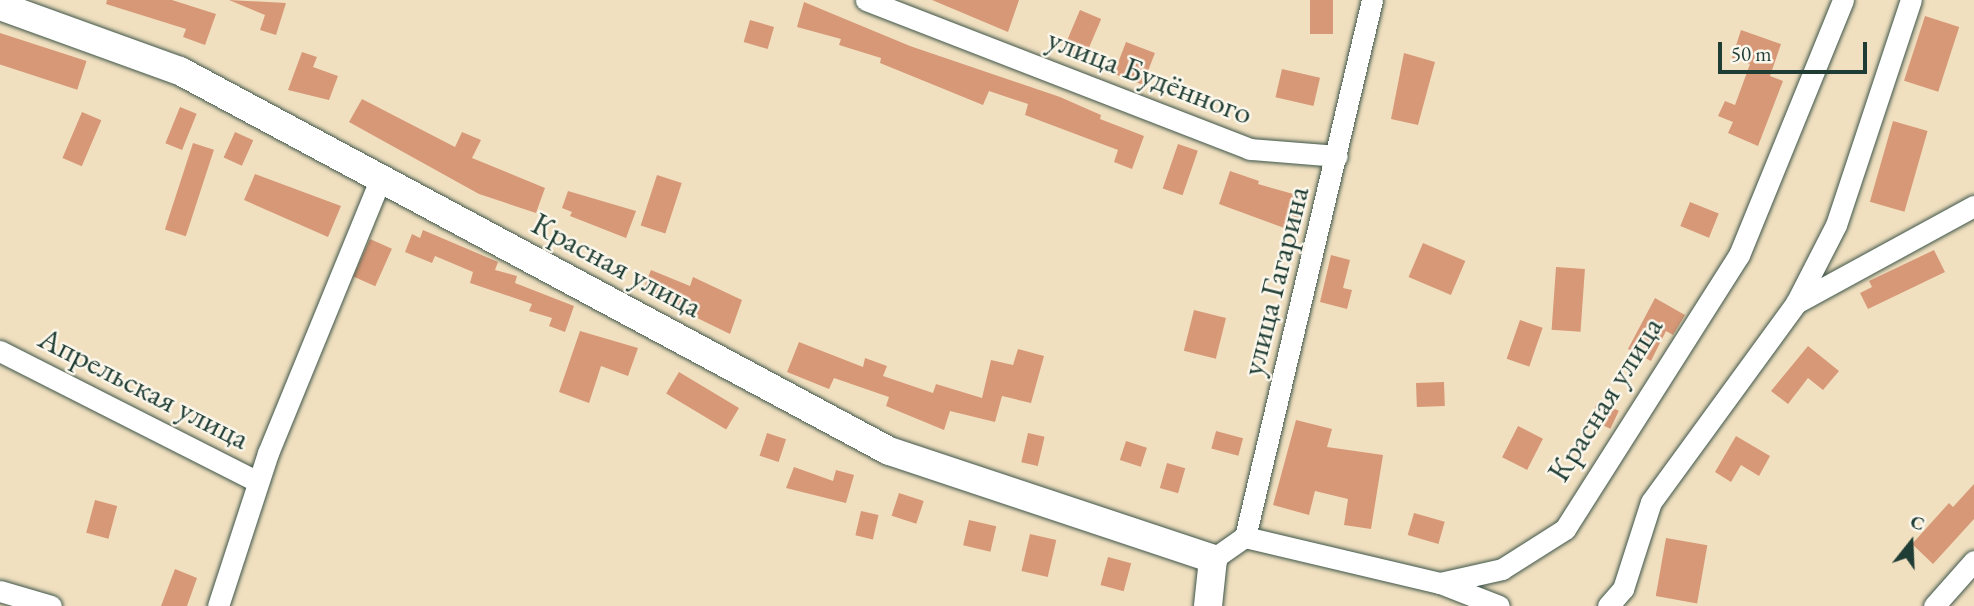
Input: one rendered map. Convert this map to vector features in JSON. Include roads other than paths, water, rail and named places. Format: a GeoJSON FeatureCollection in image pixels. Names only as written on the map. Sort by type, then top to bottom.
{"type":"FeatureCollection","features":[{"type":"Feature","properties":{"kind":"main road","name":"Красная улица"},"geometry":{"type":"LineString","coordinates":[[0,6],[180,71],[889,451],[1213,559]]}},
{"type":"Feature","properties":{"kind":"main road"},"geometry":{"type":"LineString","coordinates":[[1208,606],[1213,559]]}},
{"type":"Feature","properties":{"kind":"street","name":"улица Будённого"},"geometry":{"type":"LineString","coordinates":[[866,0],[1250,149],[1337,156]]}},
{"type":"Feature","properties":{"kind":"street","name":"улица Гагарина"},"geometry":{"type":"LineString","coordinates":[[1245,537],[1372,0]]}},
{"type":"Feature","properties":{"kind":"street","name":"Красная улица"},"geometry":{"type":"LineString","coordinates":[[1245,537],[1440,583],[1502,569],[1565,529],[1739,255],[1843,0]]}},
{"type":"Feature","properties":{"kind":"street"},"geometry":{"type":"LineString","coordinates":[[1608,606],[1623,589],[1651,502],[1796,303],[1836,225],[1911,0]]}},
{"type":"Feature","properties":{"kind":"street"},"geometry":{"type":"LineString","coordinates":[[218,606],[258,482],[382,178]]}},
{"type":"Feature","properties":{"kind":"street"},"geometry":{"type":"LineString","coordinates":[[1796,303],[1974,206]]}},
{"type":"Feature","properties":{"kind":"street","name":"Апрельская улица"},"geometry":{"type":"LineString","coordinates":[[0,351],[258,482]]}},
{"type":"Feature","properties":{"kind":"street"},"geometry":{"type":"LineString","coordinates":[[1213,559],[1245,537]]}},
{"type":"Feature","properties":{"kind":"street"},"geometry":{"type":"LineString","coordinates":[[1934,606],[1974,561]]}},
{"type":"Feature","properties":{"kind":"street"},"geometry":{"type":"LineString","coordinates":[[1440,583],[1499,606]]}},
{"type":"Feature","properties":{"kind":"street"},"geometry":{"type":"LineString","coordinates":[[0,591],[51,606]]}}]}
